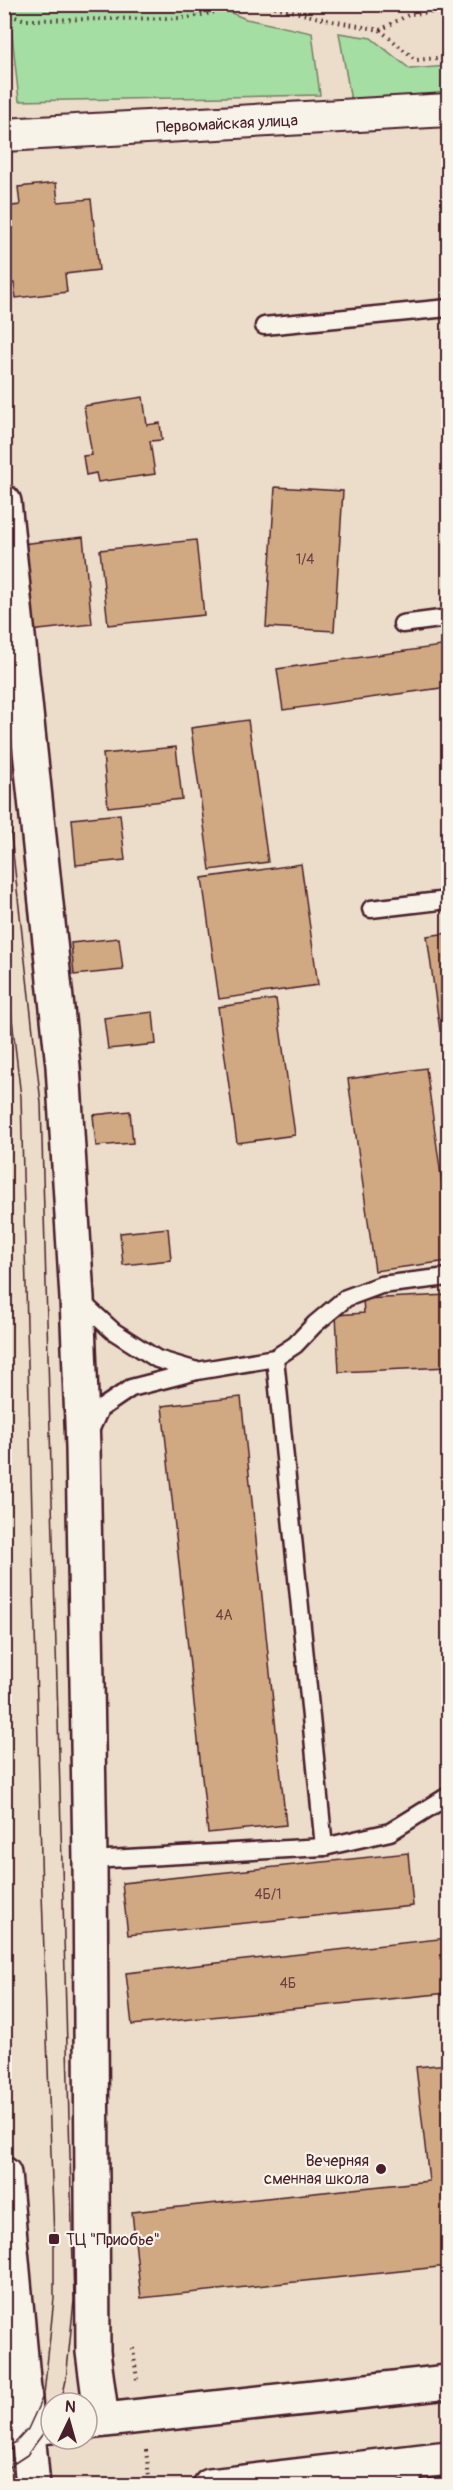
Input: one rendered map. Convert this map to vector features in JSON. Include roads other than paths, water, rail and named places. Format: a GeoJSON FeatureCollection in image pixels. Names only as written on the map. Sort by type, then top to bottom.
{"type":"FeatureCollection","features":[{"type":"Feature","properties":{"kind":"street","name":"Первомайская улица"},"geometry":{"type":"LineString","coordinates":[[4,135],[448,110]]}},
{"type":"Feature","properties":{"kind":"street"},"geometry":{"type":"LineString","coordinates":[[4,502],[63,1066],[77,1298],[83,1446],[90,1860],[94,2391]]}},
{"type":"Feature","properties":{"kind":"street"},"geometry":{"type":"LineString","coordinates":[[4,2174],[33,2486]]}},
{"type":"Feature","properties":{"kind":"street"},"geometry":{"type":"LineString","coordinates":[[99,2420],[448,2382]]}},
{"type":"Feature","properties":{"kind":"street"},"geometry":{"type":"LineString","coordinates":[[210,2486],[412,2474],[448,2458]]}},
{"type":"Feature","properties":{"kind":"lane"},"geometry":{"type":"LineString","coordinates":[[264,326],[448,308]]}},
{"type":"Feature","properties":{"kind":"lane"},"geometry":{"type":"LineString","coordinates":[[402,624],[448,618]]}},
{"type":"Feature","properties":{"kind":"lane"},"geometry":{"type":"LineString","coordinates":[[371,909],[448,900]]}},
{"type":"Feature","properties":{"kind":"lane"},"geometry":{"type":"LineString","coordinates":[[83,1446],[100,1409],[131,1388],[197,1371],[275,1358],[295,1345],[315,1324],[346,1298],[381,1285],[448,1277]]}},
{"type":"Feature","properties":{"kind":"lane"},"geometry":{"type":"LineString","coordinates":[[77,1298],[113,1331],[157,1359],[197,1371]]}},
{"type":"Feature","properties":{"kind":"lane"},"geometry":{"type":"LineString","coordinates":[[275,1358],[324,1847]]}},
{"type":"Feature","properties":{"kind":"lane"},"geometry":{"type":"LineString","coordinates":[[90,1860],[324,1847],[390,1832],[448,1796]]}},
{"type":"Feature","properties":{"kind":"tram line"},"geometry":{"type":"LineString","coordinates":[[4,773],[41,1103],[74,2300],[64,2391]]}},
{"type":"Feature","properties":{"kind":"tram line"},"geometry":{"type":"LineString","coordinates":[[4,950],[21,1097],[42,1894],[54,2239],[54,2298],[44,2394],[28,2429],[16,2442],[4,2449]]}},
{"type":"Feature","properties":{"kind":"tram line"},"geometry":{"type":"LineString","coordinates":[[4,2470],[27,2455],[39,2439]]}},
{"type":"Feature","properties":{"kind":"place","name":"Вечерняя сменная школа"},"geometry":{"type":"Point","coordinates":[381,2169]}},
{"type":"Feature","properties":{"kind":"place","name":"ТЦ \"Приобье\""},"geometry":{"type":"Point","coordinates":[54,2239]}}]}
